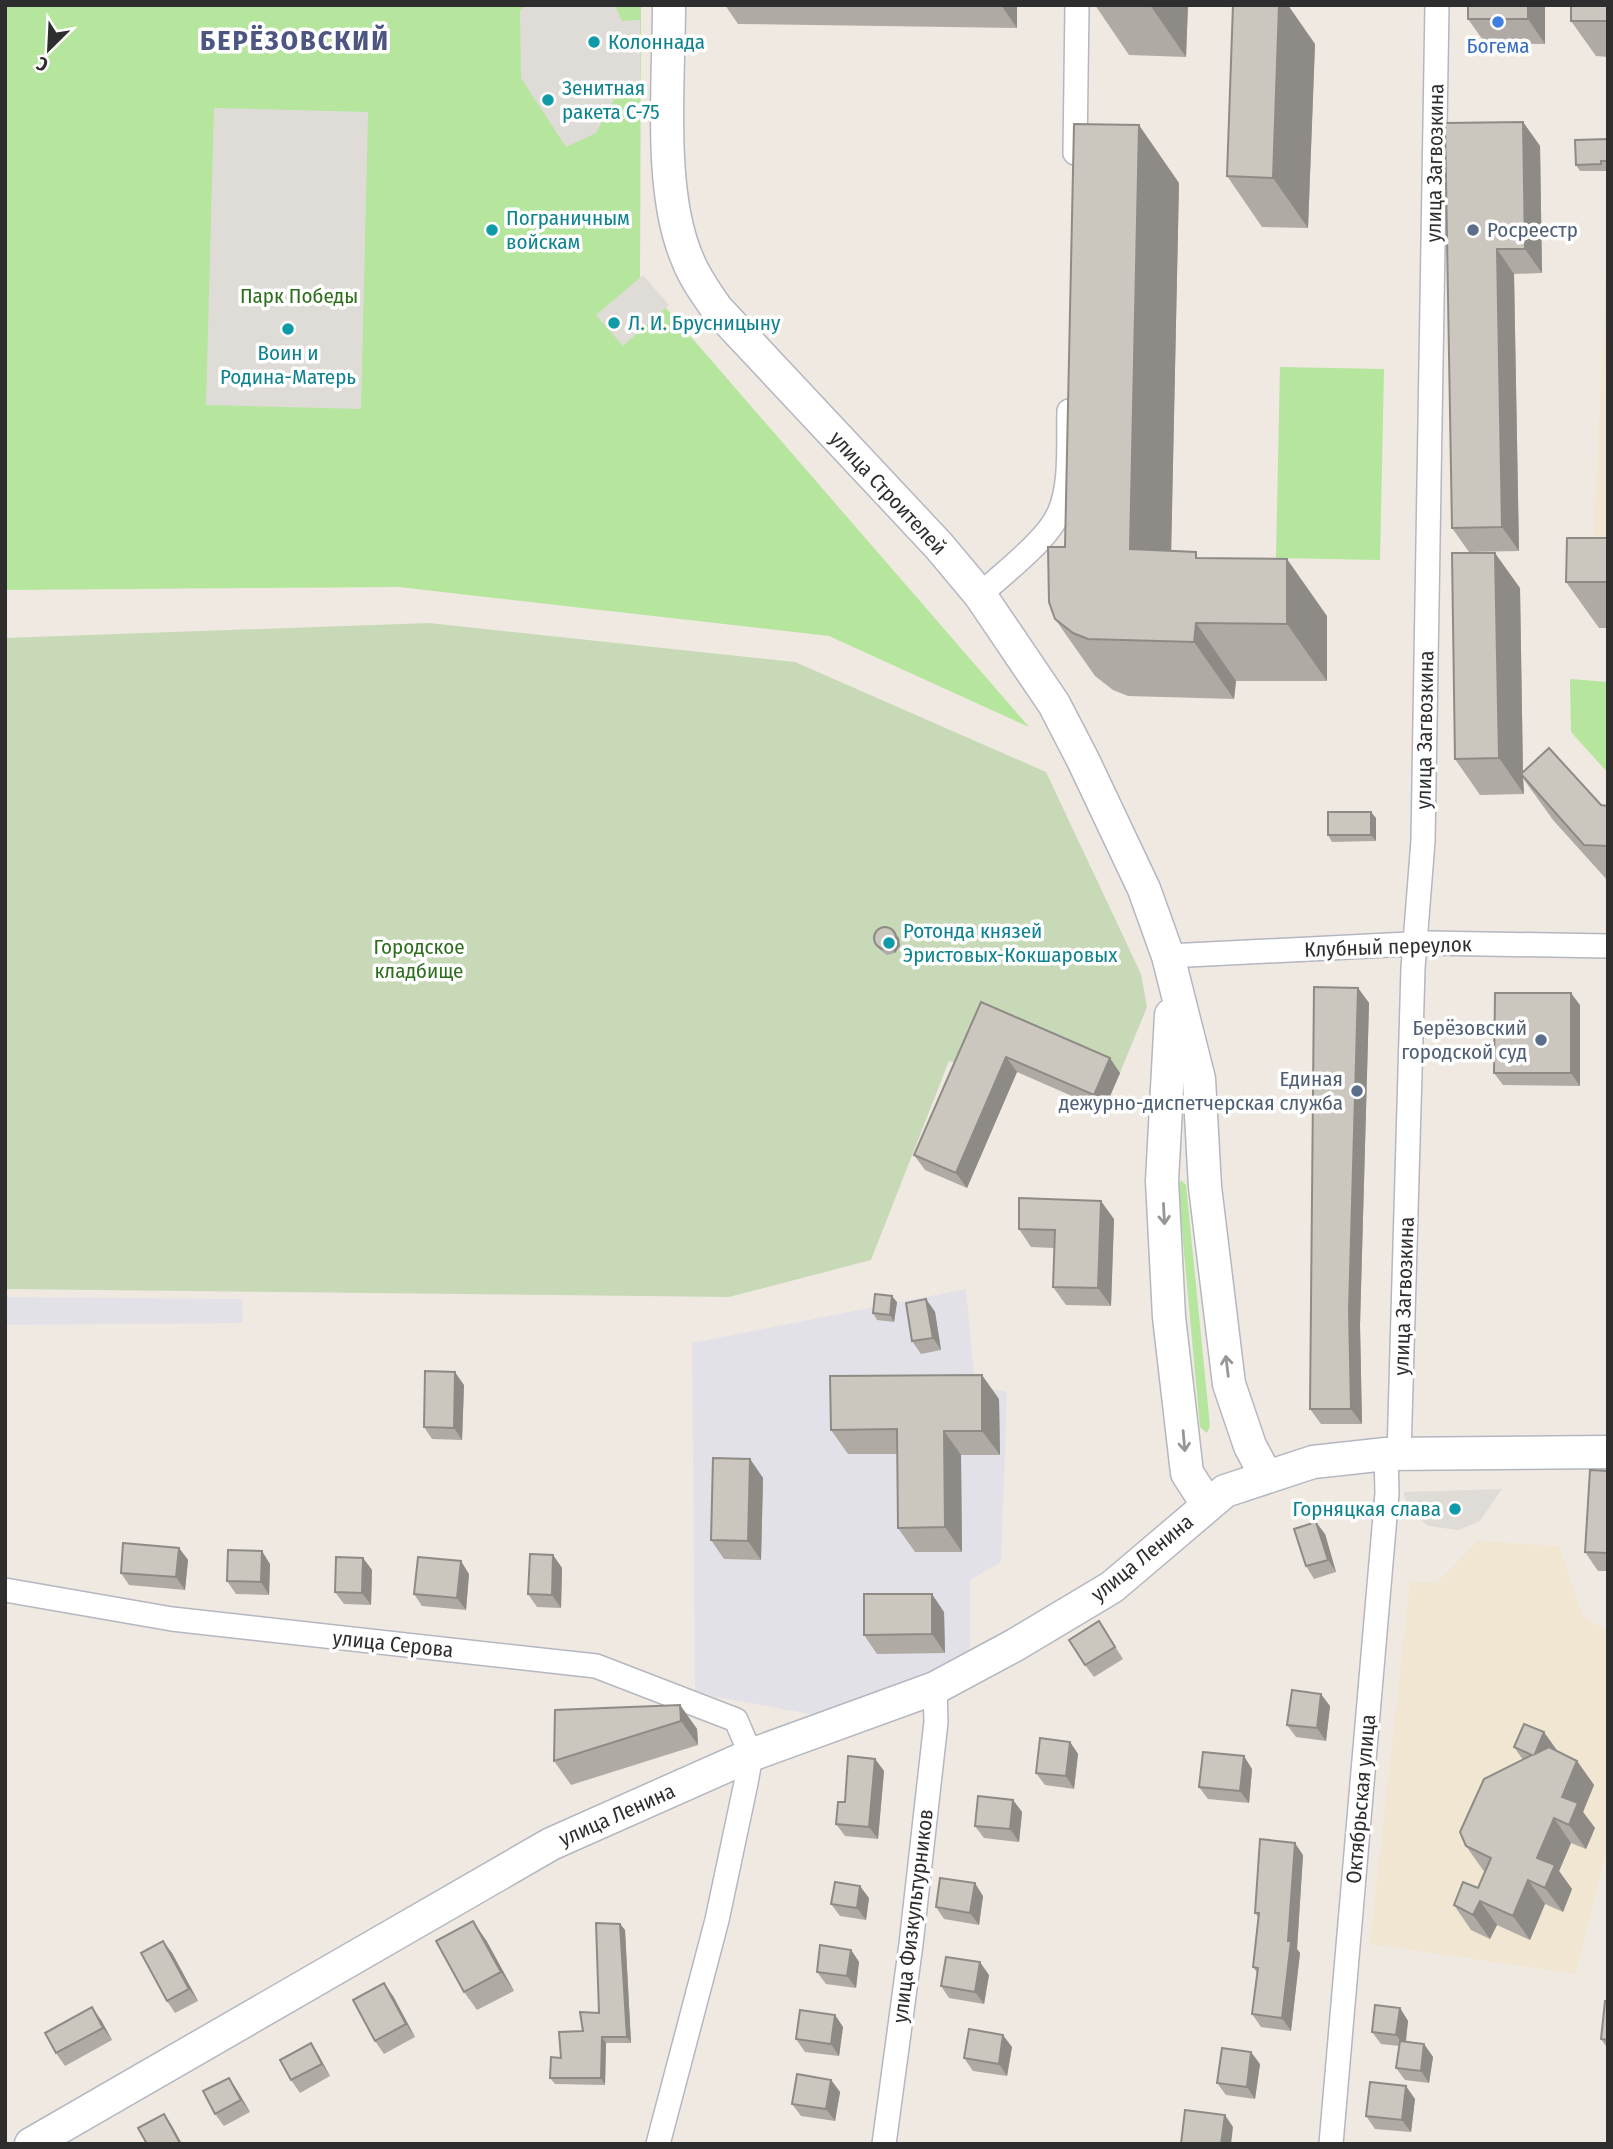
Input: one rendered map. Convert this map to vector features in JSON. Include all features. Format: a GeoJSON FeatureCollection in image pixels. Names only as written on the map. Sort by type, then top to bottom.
{"type":"FeatureCollection","features":[{"type":"Feature","properties":{"kind":"main road","name":"улица Строителей"},"geometry":{"type":"LineString","coordinates":[[669,5],[670,177],[676,221],[686,257],[699,284],[717,309],[939,546],[980,595],[1054,704],[1083,760],[1144,889],[1169,965]]}},
{"type":"Feature","properties":{"kind":"main road"},"geometry":{"type":"LineString","coordinates":[[1169,965],[1171,1045],[1163,1129],[1162,1181],[1169,1317],[1187,1473],[1207,1504]]}},
{"type":"Feature","properties":{"kind":"main road"},"geometry":{"type":"LineString","coordinates":[[1169,965],[1199,1079],[1205,1187],[1229,1384],[1250,1446],[1266,1476],[1313,1462],[1393,1454],[1608,1452]]}},
{"type":"Feature","properties":{"kind":"main road"},"geometry":{"type":"LineString","coordinates":[[1162,1181],[1177,1166],[1190,1167],[1205,1187]]}},
{"type":"Feature","properties":{"kind":"main road","name":"улица Ленина"},"geometry":{"type":"LineString","coordinates":[[31,2144],[551,1844],[751,1755],[935,1688],[1015,1646],[1112,1587],[1225,1491],[1266,1476]]}},
{"type":"Feature","properties":{"kind":"street"},"geometry":{"type":"LineString","coordinates":[[1074,170],[1077,5]]}},
{"type":"Feature","properties":{"kind":"street","name":"улица Загвозкина"},"geometry":{"type":"LineString","coordinates":[[1393,1454],[1415,944],[1423,841],[1430,562],[1437,5]]}},
{"type":"Feature","properties":{"kind":"street"},"geometry":{"type":"LineString","coordinates":[[980,595],[1048,530],[1060,511],[1065,495],[1071,388]]}},
{"type":"Feature","properties":{"kind":"street","name":"Клубный переулок"},"geometry":{"type":"LineString","coordinates":[[1169,965],[1415,944],[1608,946]]}},
{"type":"Feature","properties":{"kind":"street","name":"Октябрьская улица"},"geometry":{"type":"LineString","coordinates":[[1331,2144],[1386,1506],[1393,1454]]}},
{"type":"Feature","properties":{"kind":"street","name":"улица Серова"},"geometry":{"type":"LineString","coordinates":[[5,1590],[172,1619],[596,1666],[736,1720],[751,1755]]}},
{"type":"Feature","properties":{"kind":"street","name":"улица Физкультурников"},"geometry":{"type":"LineString","coordinates":[[884,2144],[913,1930],[936,1722],[935,1688]]}},
{"type":"Feature","properties":{"kind":"street"},"geometry":{"type":"LineString","coordinates":[[658,2144],[717,1920],[751,1755]]}},
{"type":"Feature","properties":{"kind":"shaded area"},"geometry":{"type":"Polygon","coordinates":[[[526,5],[615,5],[622,21],[640,20],[640,90],[619,90],[596,133],[566,147],[521,78],[520,11],[526,5]]]}},
{"type":"Feature","properties":{"kind":"shaded area"},"geometry":{"type":"Polygon","coordinates":[[[214,108],[368,112],[361,409],[206,405],[214,108]]]}},
{"type":"Feature","properties":{"kind":"shaded area"},"geometry":{"type":"Polygon","coordinates":[[[1608,217],[1608,556],[1593,556],[1608,217]]]}},
{"type":"Feature","properties":{"kind":"shaded area"},"geometry":{"type":"Polygon","coordinates":[[[643,275],[669,305],[623,346],[596,315],[643,275]]]}},
{"type":"Feature","properties":{"kind":"shaded area"},"geometry":{"type":"Polygon","coordinates":[[[966,1289],[975,1386],[1007,1392],[1001,1562],[970,1580],[970,1657],[815,1715],[695,1693],[692,1343],[966,1289]]]}},
{"type":"Feature","properties":{"kind":"shaded area"},"geometry":{"type":"Polygon","coordinates":[[[5,1297],[242,1299],[243,1323],[5,1325],[5,1297]]]}},
{"type":"Feature","properties":{"kind":"shaded area"},"geometry":{"type":"Polygon","coordinates":[[[1502,1489],[1479,1522],[1458,1530],[1428,1526],[1409,1509],[1403,1492],[1502,1489]]]}},
{"type":"Feature","properties":{"kind":"shaded area"},"geometry":{"type":"Polygon","coordinates":[[[1478,1541],[1559,1546],[1583,1616],[1608,1631],[1608,1845],[1576,1974],[1370,1944],[1410,1582],[1437,1583],[1478,1541]]]}},
{"type":"Feature","properties":{"kind":"green space","name":"Парк Победы"},"geometry":{"type":"Polygon","coordinates":[[[5,5],[641,5],[640,278],[1029,727],[829,636],[399,587],[5,590],[5,5]]]}},
{"type":"Feature","properties":{"kind":"green space"},"geometry":{"type":"Polygon","coordinates":[[[1280,367],[1384,369],[1380,560],[1276,558],[1280,367]]]}},
{"type":"Feature","properties":{"kind":"green space","name":"Городское кладбище"},"geometry":{"type":"Polygon","coordinates":[[[429,623],[795,662],[1046,772],[1141,974],[1147,1007],[1120,1073],[978,1011],[957,1063],[949,1061],[871,1260],[729,1297],[5,1289],[5,638],[429,623]]]}},
{"type":"Feature","properties":{"kind":"green space"},"geometry":{"type":"Polygon","coordinates":[[[1570,679],[1608,682],[1608,773],[1571,732],[1570,679]]]}},
{"type":"Feature","properties":{"kind":"green space"},"geometry":{"type":"Polygon","coordinates":[[[1181,1180],[1186,1185],[1210,1426],[1207,1433],[1200,1427],[1178,1187],[1181,1180]]]}},
{"type":"Feature","properties":{"kind":"building"},"geometry":{"type":"Polygon","coordinates":[[[1233,5],[1279,5],[1273,178],[1227,176],[1233,5]]]}},
{"type":"Feature","properties":{"kind":"building"},"geometry":{"type":"Polygon","coordinates":[[[1468,5],[1528,5],[1528,19],[1468,19],[1468,5]]]}},
{"type":"Feature","properties":{"kind":"building"},"geometry":{"type":"Polygon","coordinates":[[[1571,5],[1608,5],[1608,21],[1571,21],[1571,5]]]}},
{"type":"Feature","properties":{"kind":"building"},"geometry":{"type":"Polygon","coordinates":[[[1523,122],[1525,249],[1497,249],[1502,527],[1452,528],[1445,123],[1523,122]]]}},
{"type":"Feature","properties":{"kind":"building"},"geometry":{"type":"Polygon","coordinates":[[[1074,124],[1139,125],[1130,549],[1196,552],[1196,558],[1287,559],[1287,624],[1196,623],[1194,642],[1088,639],[1073,633],[1055,619],[1049,602],[1048,547],[1065,547],[1074,124]]]}},
{"type":"Feature","properties":{"kind":"building"},"geometry":{"type":"Polygon","coordinates":[[[1608,139],[1608,161],[1601,161],[1601,164],[1576,165],[1575,140],[1608,139]]]}},
{"type":"Feature","properties":{"kind":"building"},"geometry":{"type":"Polygon","coordinates":[[[1567,538],[1608,538],[1608,582],[1566,582],[1567,538]]]}},
{"type":"Feature","properties":{"kind":"building"},"geometry":{"type":"Polygon","coordinates":[[[1452,553],[1495,553],[1499,758],[1455,759],[1452,553]]]}},
{"type":"Feature","properties":{"kind":"building"},"geometry":{"type":"Polygon","coordinates":[[[1549,748],[1601,805],[1608,806],[1608,846],[1584,845],[1521,774],[1549,748]]]}},
{"type":"Feature","properties":{"kind":"building"},"geometry":{"type":"Polygon","coordinates":[[[1328,812],[1371,812],[1371,835],[1328,835],[1328,812]]]}},
{"type":"Feature","properties":{"kind":"building"},"geometry":{"type":"Polygon","coordinates":[[[885,927],[893,930],[896,938],[893,946],[885,949],[877,946],[874,938],[877,930],[885,927]]]}},
{"type":"Feature","properties":{"kind":"building"},"geometry":{"type":"Polygon","coordinates":[[[1314,987],[1358,988],[1349,1310],[1351,1409],[1310,1409],[1314,987]]]}},
{"type":"Feature","properties":{"kind":"building"},"geometry":{"type":"Polygon","coordinates":[[[1495,993],[1571,993],[1571,1073],[1494,1073],[1495,993]]]}},
{"type":"Feature","properties":{"kind":"building"},"geometry":{"type":"Polygon","coordinates":[[[981,1002],[1110,1058],[1094,1095],[1006,1057],[956,1173],[914,1155],[981,1002]]]}},
{"type":"Feature","properties":{"kind":"building"},"geometry":{"type":"Polygon","coordinates":[[[1019,1198],[1101,1201],[1098,1288],[1053,1287],[1055,1230],[1019,1229],[1019,1198]]]}},
{"type":"Feature","properties":{"kind":"building"},"geometry":{"type":"Polygon","coordinates":[[[875,1294],[892,1296],[890,1315],[873,1313],[875,1294]]]}},
{"type":"Feature","properties":{"kind":"building"},"geometry":{"type":"Polygon","coordinates":[[[926,1299],[933,1338],[912,1341],[906,1303],[926,1299]]]}},
{"type":"Feature","properties":{"kind":"building"},"geometry":{"type":"Polygon","coordinates":[[[425,1371],[455,1372],[454,1428],[424,1427],[425,1371]]]}},
{"type":"Feature","properties":{"kind":"building"},"geometry":{"type":"Polygon","coordinates":[[[982,1375],[982,1431],[944,1431],[945,1527],[898,1528],[897,1429],[831,1430],[830,1376],[982,1375]]]}},
{"type":"Feature","properties":{"kind":"building"},"geometry":{"type":"Polygon","coordinates":[[[713,1458],[750,1459],[748,1541],[711,1540],[713,1458]]]}},
{"type":"Feature","properties":{"kind":"building"},"geometry":{"type":"Polygon","coordinates":[[[1590,1470],[1608,1471],[1608,1553],[1585,1552],[1590,1470]]]}},
{"type":"Feature","properties":{"kind":"building"},"geometry":{"type":"Polygon","coordinates":[[[1316,1522],[1328,1560],[1306,1566],[1294,1529],[1316,1522]]]}},
{"type":"Feature","properties":{"kind":"building"},"geometry":{"type":"Polygon","coordinates":[[[123,1543],[179,1548],[176,1577],[121,1573],[123,1543]]]}},
{"type":"Feature","properties":{"kind":"building"},"geometry":{"type":"Polygon","coordinates":[[[228,1550],[262,1551],[261,1582],[227,1581],[228,1550]]]}},
{"type":"Feature","properties":{"kind":"building"},"geometry":{"type":"Polygon","coordinates":[[[530,1554],[553,1555],[552,1595],[528,1594],[530,1554]]]}},
{"type":"Feature","properties":{"kind":"building"},"geometry":{"type":"Polygon","coordinates":[[[336,1557],[363,1558],[362,1593],[335,1592],[336,1557]]]}},
{"type":"Feature","properties":{"kind":"building"},"geometry":{"type":"Polygon","coordinates":[[[418,1557],[461,1561],[457,1598],[414,1594],[418,1557]]]}},
{"type":"Feature","properties":{"kind":"building"},"geometry":{"type":"Polygon","coordinates":[[[864,1594],[932,1594],[932,1634],[864,1635],[864,1594]]]}},
{"type":"Feature","properties":{"kind":"building"},"geometry":{"type":"Polygon","coordinates":[[[1099,1621],[1115,1647],[1085,1665],[1069,1640],[1099,1621]]]}},
{"type":"Feature","properties":{"kind":"building"},"geometry":{"type":"Polygon","coordinates":[[[1292,1690],[1321,1694],[1317,1728],[1287,1725],[1292,1690]]]}},
{"type":"Feature","properties":{"kind":"building"},"geometry":{"type":"Polygon","coordinates":[[[680,1705],[681,1721],[554,1761],[555,1710],[680,1705]]]}},
{"type":"Feature","properties":{"kind":"building"},"geometry":{"type":"Polygon","coordinates":[[[1524,1724],[1544,1732],[1535,1754],[1549,1747],[1577,1761],[1562,1797],[1578,1803],[1569,1825],[1554,1818],[1537,1858],[1555,1865],[1545,1888],[1528,1880],[1513,1916],[1480,1901],[1473,1915],[1454,1905],[1463,1882],[1478,1888],[1491,1858],[1466,1846],[1460,1832],[1484,1779],[1532,1755],[1514,1747],[1524,1724]]]}},
{"type":"Feature","properties":{"kind":"building"},"geometry":{"type":"Polygon","coordinates":[[[1040,1738],[1070,1742],[1066,1776],[1036,1773],[1040,1738]]]}},
{"type":"Feature","properties":{"kind":"building"},"geometry":{"type":"Polygon","coordinates":[[[1203,1752],[1244,1756],[1240,1791],[1199,1787],[1203,1752]]]}},
{"type":"Feature","properties":{"kind":"building"},"geometry":{"type":"Polygon","coordinates":[[[848,1756],[875,1759],[869,1827],[836,1824],[838,1802],[845,1802],[848,1756]]]}},
{"type":"Feature","properties":{"kind":"building"},"geometry":{"type":"Polygon","coordinates":[[[978,1796],[1013,1800],[1010,1829],[975,1826],[978,1796]]]}},
{"type":"Feature","properties":{"kind":"building"},"geometry":{"type":"Polygon","coordinates":[[[1260,1839],[1295,1843],[1288,1941],[1291,1941],[1282,2018],[1252,2014],[1258,1968],[1253,1967],[1259,1913],[1255,1913],[1260,1839]]]}},
{"type":"Feature","properties":{"kind":"building"},"geometry":{"type":"Polygon","coordinates":[[[940,1878],[975,1883],[970,1913],[936,1907],[940,1878]]]}},
{"type":"Feature","properties":{"kind":"building"},"geometry":{"type":"Polygon","coordinates":[[[835,1882],[860,1886],[857,1908],[831,1904],[835,1882]]]}},
{"type":"Feature","properties":{"kind":"building"},"geometry":{"type":"Polygon","coordinates":[[[473,1921],[501,1972],[464,1992],[436,1941],[473,1921]]]}},
{"type":"Feature","properties":{"kind":"building"},"geometry":{"type":"Polygon","coordinates":[[[596,1923],[620,1924],[627,2037],[602,2037],[601,2078],[550,2078],[551,2057],[561,2058],[559,2032],[583,2031],[580,2012],[599,2013],[596,1923]]]}},
{"type":"Feature","properties":{"kind":"building"},"geometry":{"type":"Polygon","coordinates":[[[163,1941],[189,1989],[167,2001],[141,1953],[163,1941]]]}},
{"type":"Feature","properties":{"kind":"building"},"geometry":{"type":"Polygon","coordinates":[[[820,1945],[851,1950],[847,1976],[817,1972],[820,1945]]]}},
{"type":"Feature","properties":{"kind":"building"},"geometry":{"type":"Polygon","coordinates":[[[946,1957],[980,1962],[975,1992],[941,1986],[946,1957]]]}},
{"type":"Feature","properties":{"kind":"building"},"geometry":{"type":"Polygon","coordinates":[[[384,1983],[406,2024],[375,2041],[353,2000],[384,1983]]]}},
{"type":"Feature","properties":{"kind":"building"},"geometry":{"type":"Polygon","coordinates":[[[1605,2001],[1608,2001],[1608,2040],[1601,2039],[1605,2001]]]}},
{"type":"Feature","properties":{"kind":"building"},"geometry":{"type":"Polygon","coordinates":[[[1375,2005],[1400,2008],[1396,2035],[1372,2032],[1375,2005]]]}},
{"type":"Feature","properties":{"kind":"building"},"geometry":{"type":"Polygon","coordinates":[[[92,2007],[103,2028],[56,2053],[45,2033],[92,2007]]]}},
{"type":"Feature","properties":{"kind":"building"},"geometry":{"type":"Polygon","coordinates":[[[800,2010],[835,2015],[831,2044],[796,2039],[800,2010]]]}},
{"type":"Feature","properties":{"kind":"building"},"geometry":{"type":"Polygon","coordinates":[[[969,2029],[1003,2035],[999,2064],[964,2058],[969,2029]]]}},
{"type":"Feature","properties":{"kind":"building"},"geometry":{"type":"Polygon","coordinates":[[[1400,2041],[1424,2044],[1421,2071],[1396,2068],[1400,2041]]]}},
{"type":"Feature","properties":{"kind":"building"},"geometry":{"type":"Polygon","coordinates":[[[311,2043],[322,2064],[291,2080],[280,2060],[311,2043]]]}},
{"type":"Feature","properties":{"kind":"building"},"geometry":{"type":"Polygon","coordinates":[[[1222,2048],[1251,2052],[1247,2087],[1217,2083],[1222,2048]]]}},
{"type":"Feature","properties":{"kind":"building"},"geometry":{"type":"Polygon","coordinates":[[[797,2074],[831,2080],[826,2109],[792,2104],[797,2074]]]}},
{"type":"Feature","properties":{"kind":"building"},"geometry":{"type":"Polygon","coordinates":[[[229,2078],[241,2100],[215,2114],[203,2091],[229,2078]]]}},
{"type":"Feature","properties":{"kind":"building"},"geometry":{"type":"Polygon","coordinates":[[[1370,2082],[1406,2086],[1402,2120],[1366,2116],[1370,2082]]]}},
{"type":"Feature","properties":{"kind":"building"},"geometry":{"type":"Polygon","coordinates":[[[1185,2110],[1225,2115],[1221,2144],[1181,2144],[1185,2110]]]}},
{"type":"Feature","properties":{"kind":"building"},"geometry":{"type":"Polygon","coordinates":[[[164,2114],[180,2143],[147,2144],[138,2128],[164,2114]]]}},
{"type":"Feature","properties":{"kind":"place","name":"Богема"},"geometry":{"type":"Point","coordinates":[1498,22]}},
{"type":"Feature","properties":{"kind":"place","name":"Колоннада"},"geometry":{"type":"Point","coordinates":[594,42]}},
{"type":"Feature","properties":{"kind":"place","name":"Зенитная ракета С-75"},"geometry":{"type":"Point","coordinates":[548,100]}},
{"type":"Feature","properties":{"kind":"place","name":"Пограничным войскам"},"geometry":{"type":"Point","coordinates":[492,230]}},
{"type":"Feature","properties":{"kind":"place","name":"Росреестр"},"geometry":{"type":"Point","coordinates":[1473,230]}},
{"type":"Feature","properties":{"kind":"place","name":"Л. И. Брусницыну"},"geometry":{"type":"Point","coordinates":[614,323]}},
{"type":"Feature","properties":{"kind":"place","name":"Воин и Родина-Матерь"},"geometry":{"type":"Point","coordinates":[288,329]}},
{"type":"Feature","properties":{"kind":"place","name":"Ротонда князей Эристовых-Кокшаровых"},"geometry":{"type":"Point","coordinates":[889,943]}},
{"type":"Feature","properties":{"kind":"place","name":"Берёзовский городской суд"},"geometry":{"type":"Point","coordinates":[1541,1040]}},
{"type":"Feature","properties":{"kind":"place","name":"Единая дежурно-диспетчерская служба"},"geometry":{"type":"Point","coordinates":[1357,1091]}},
{"type":"Feature","properties":{"kind":"place","name":"Горняцкая слава"},"geometry":{"type":"Point","coordinates":[1455,1509]}},
{"type":"Feature","properties":{"kind":"district","name":"БЕРЁЗОВСКИЙ"},"geometry":{"type":"Point","coordinates":[295,40]}}]}
